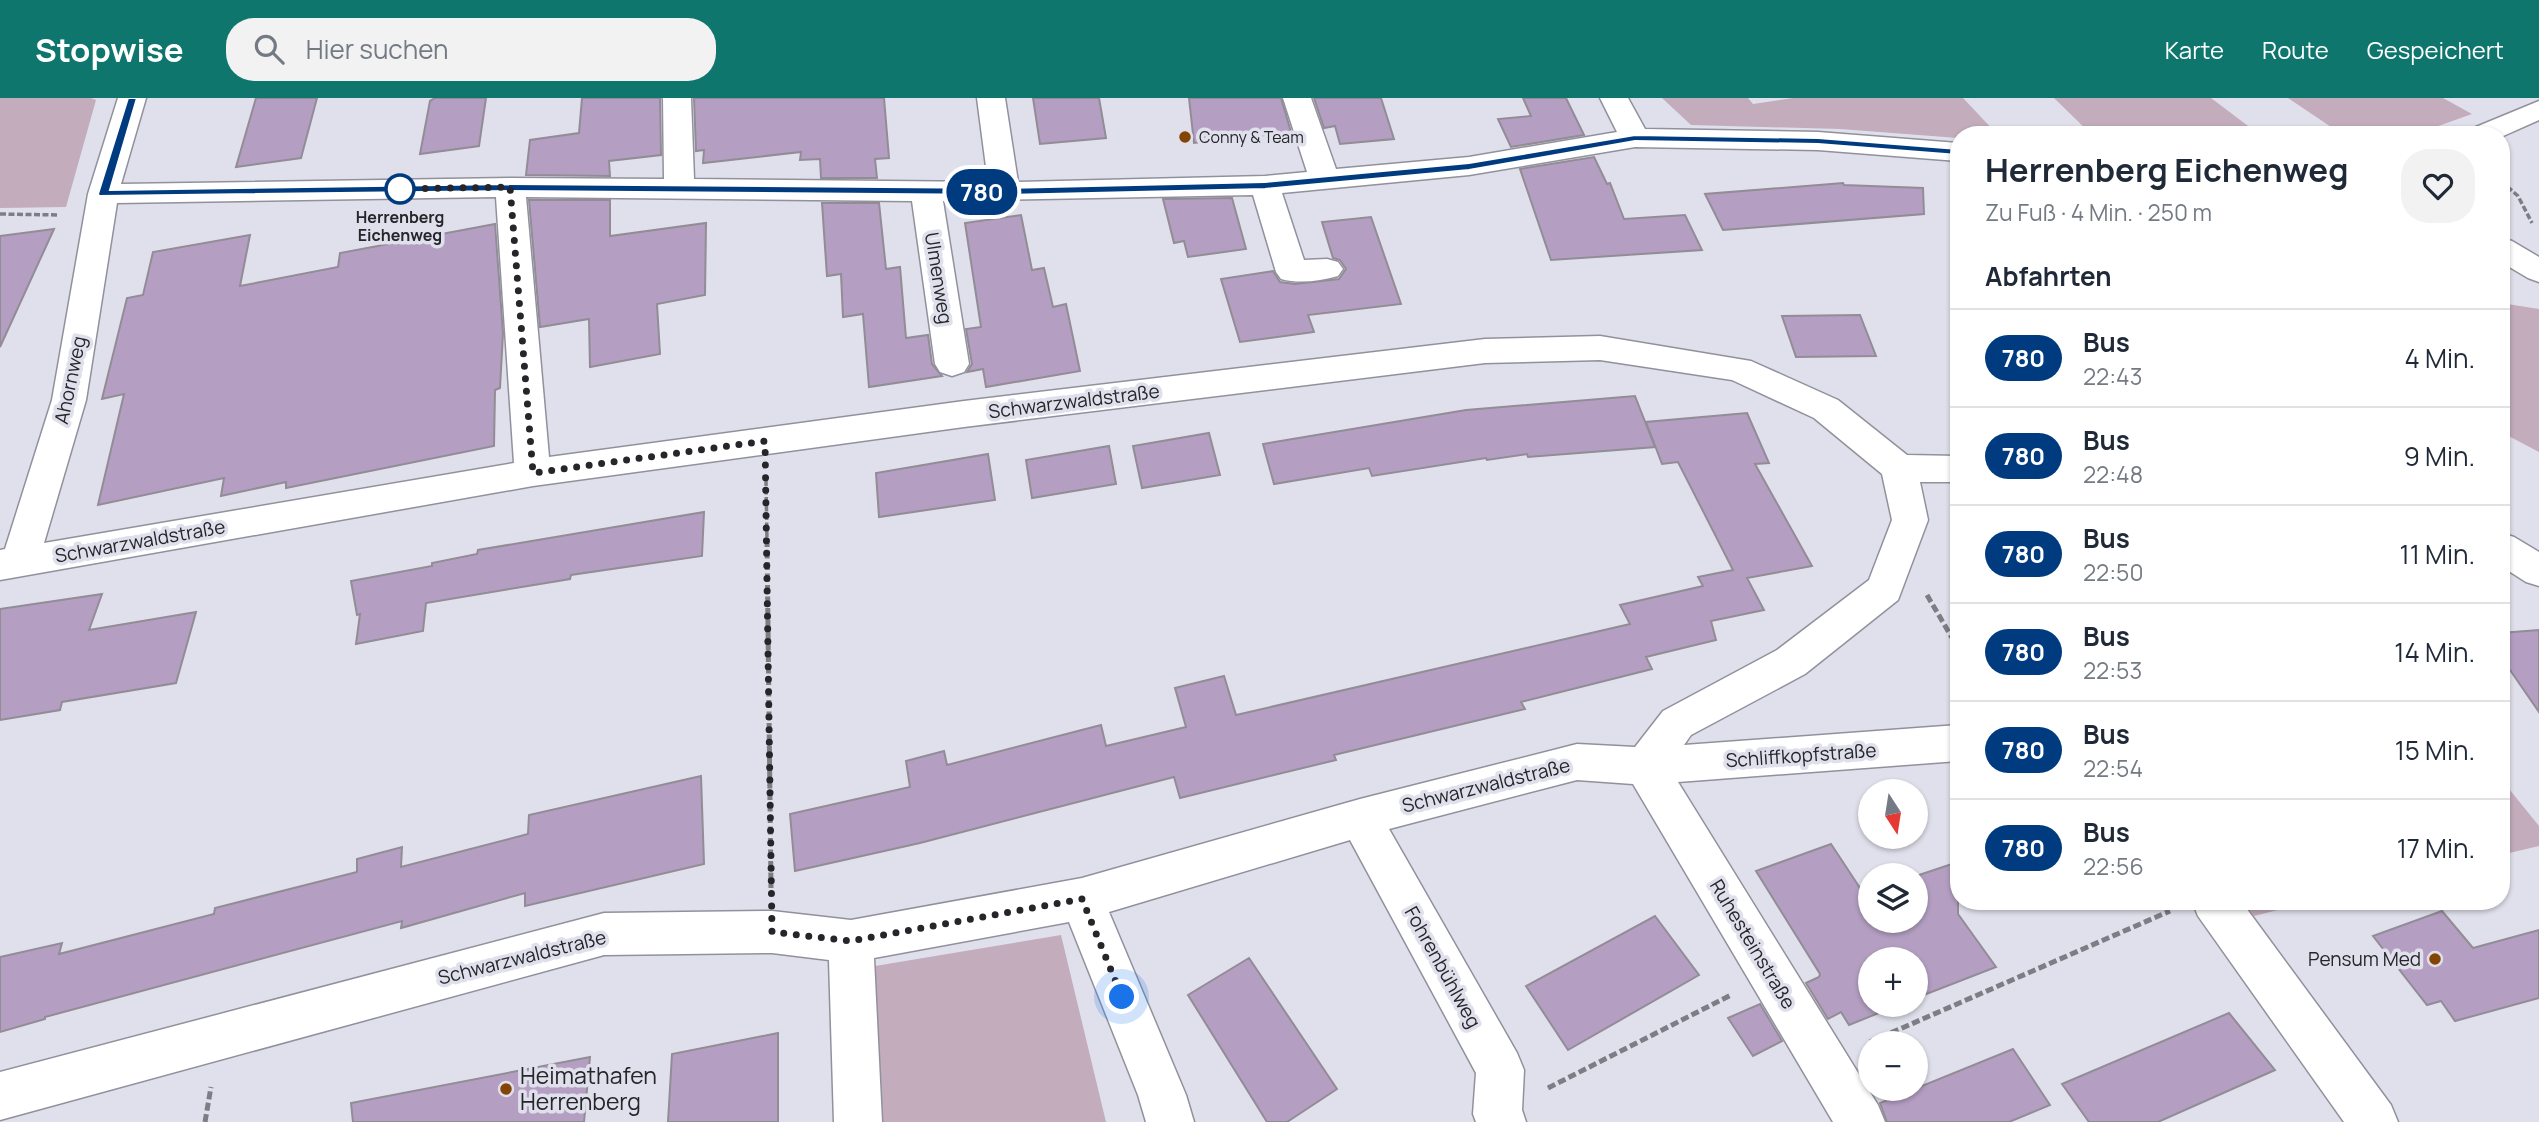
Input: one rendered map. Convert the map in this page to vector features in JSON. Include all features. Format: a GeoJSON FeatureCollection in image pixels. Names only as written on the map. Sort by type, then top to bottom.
{"type":"FeatureCollection","features":[{"type":"Feature","properties":{"kind":"street","name":"Ahornweg"},"geometry":{"type":"LineString","coordinates":[[10,563],[69,400],[101,204],[132,98]]}},
{"type":"Feature","properties":{"kind":"street"},"geometry":{"type":"LineString","coordinates":[[677,98],[679,189]]}},
{"type":"Feature","properties":{"kind":"street"},"geometry":{"type":"LineString","coordinates":[[991,98],[1004,192]]}},
{"type":"Feature","properties":{"kind":"street"},"geometry":{"type":"LineString","coordinates":[[1297,98],[1325,181]]}},
{"type":"Feature","properties":{"kind":"street"},"geometry":{"type":"LineString","coordinates":[[1614,98],[1635,138]]}},
{"type":"Feature","properties":{"kind":"street"},"geometry":{"type":"LineString","coordinates":[[2503,126],[2539,110]]}},
{"type":"Feature","properties":{"kind":"street"},"geometry":{"type":"LineString","coordinates":[[101,204],[510,187],[1004,192],[1265,185],[1469,166],[1635,138],[1818,141],[1950,151]]}},
{"type":"Feature","properties":{"kind":"street"},"geometry":{"type":"LineString","coordinates":[[1265,185],[1292,272],[1327,269]]}},
{"type":"Feature","properties":{"kind":"street"},"geometry":{"type":"LineString","coordinates":[[510,187],[533,473]]}},
{"type":"Feature","properties":{"kind":"street","name":"Ulmenweg"},"geometry":{"type":"LineString","coordinates":[[926,191],[952,364]]}},
{"type":"Feature","properties":{"kind":"street"},"geometry":{"type":"LineString","coordinates":[[2510,245],[2538,255]]}},
{"type":"Feature","properties":{"kind":"street"},"geometry":{"type":"LineString","coordinates":[[2510,250],[2538,255]]}},
{"type":"Feature","properties":{"kind":"street","name":"Schwarzwaldstraße"},"geometry":{"type":"LineString","coordinates":[[10,563],[533,473],[765,441],[1485,351],[1600,348],[1740,369],[1826,409],[1899,468]]}},
{"type":"Feature","properties":{"kind":"street"},"geometry":{"type":"LineString","coordinates":[[1645,766],[1677,723],[1791,662],[1885,589],[1910,520],[1899,468],[1950,469]]}},
{"type":"Feature","properties":{"kind":"street"},"geometry":{"type":"LineString","coordinates":[[2510,553],[2539,571]]}},
{"type":"Feature","properties":{"kind":"street","name":"Schliffkopfstraße"},"geometry":{"type":"LineString","coordinates":[[1645,766],[1950,744]]}},
{"type":"Feature","properties":{"kind":"street","name":"Schwarzwaldstraße"},"geometry":{"type":"LineString","coordinates":[[0,1096],[604,934],[772,932],[851,941],[1082,899],[1360,818],[1577,762],[1645,766]]}},
{"type":"Feature","properties":{"kind":"street","name":"Ruhesteinstraße"},"geometry":{"type":"LineString","coordinates":[[1645,766],[1861,1122]]}},
{"type":"Feature","properties":{"kind":"street","name":"Fohrenbühlweg"},"geometry":{"type":"LineString","coordinates":[[1360,818],[1500,1070],[1500,1118]]}},
{"type":"Feature","properties":{"kind":"street"},"geometry":{"type":"LineString","coordinates":[[1082,899],[1163,1095],[1170,1122]]}},
{"type":"Feature","properties":{"kind":"street"},"geometry":{"type":"LineString","coordinates":[[2202,910],[2374,1122]]}},
{"type":"Feature","properties":{"kind":"street"},"geometry":{"type":"LineString","coordinates":[[851,941],[858,1122]]}},
{"type":"Feature","properties":{"kind":"path"},"geometry":{"type":"LineString","coordinates":[[2510,188],[2518,195],[2537,231],[2538,255]]}},
{"type":"Feature","properties":{"kind":"path"},"geometry":{"type":"LineString","coordinates":[[0,215],[101,204]]}},
{"type":"Feature","properties":{"kind":"path"},"geometry":{"type":"LineString","coordinates":[[765,441],[772,932]]}},
{"type":"Feature","properties":{"kind":"path"},"geometry":{"type":"LineString","coordinates":[[1825,1062],[2183,910]]}},
{"type":"Feature","properties":{"kind":"path"},"geometry":{"type":"LineString","coordinates":[[1500,1118],[1771,974]]}},
{"type":"Feature","properties":{"kind":"shaded area"},"geometry":{"type":"Polygon","coordinates":[[[0,98],[96,100],[66,207],[0,208],[0,98]]]}},
{"type":"Feature","properties":{"kind":"shaded area"},"geometry":{"type":"Polygon","coordinates":[[[1662,98],[1748,98],[1753,104],[1793,98],[1963,98],[1989,126],[1950,126],[1950,137],[1840,129],[1691,125],[1662,98]]]}},
{"type":"Feature","properties":{"kind":"shaded area"},"geometry":{"type":"Polygon","coordinates":[[[2054,98],[2211,98],[2248,126],[2083,126],[2054,98]]]}},
{"type":"Feature","properties":{"kind":"shaded area"},"geometry":{"type":"Polygon","coordinates":[[[2288,98],[2443,98],[2472,114],[2438,126],[2330,126],[2288,98]]]}},
{"type":"Feature","properties":{"kind":"shaded area"},"geometry":{"type":"Polygon","coordinates":[[[2510,304],[2539,309],[2539,452],[2510,437],[2510,304]]]}},
{"type":"Feature","properties":{"kind":"shaded area"},"geometry":{"type":"Polygon","coordinates":[[[2510,790],[2539,826],[2539,846],[2510,853],[2510,790]]]}},
{"type":"Feature","properties":{"kind":"shaded area"},"geometry":{"type":"Polygon","coordinates":[[[2250,910],[2278,910],[2254,916],[2250,910]]]}},
{"type":"Feature","properties":{"kind":"shaded area"},"geometry":{"type":"Polygon","coordinates":[[[1061,935],[1106,1122],[836,1122],[833,973],[1061,935]]]}},
{"type":"Feature","properties":{"kind":"building"},"geometry":{"type":"Polygon","coordinates":[[[256,98],[317,98],[301,158],[236,167],[256,98]]]}},
{"type":"Feature","properties":{"kind":"building"},"geometry":{"type":"Polygon","coordinates":[[[435,98],[486,98],[479,146],[420,154],[430,101],[435,98]]]}},
{"type":"Feature","properties":{"kind":"building"},"geometry":{"type":"Polygon","coordinates":[[[582,98],[660,98],[661,155],[609,161],[610,176],[526,175],[530,140],[579,133],[582,98]]]}},
{"type":"Feature","properties":{"kind":"building"},"geometry":{"type":"Polygon","coordinates":[[[694,98],[884,98],[889,158],[875,159],[877,178],[821,178],[820,159],[800,160],[801,152],[703,163],[704,150],[696,151],[694,98]]]}},
{"type":"Feature","properties":{"kind":"building"},"geometry":{"type":"Polygon","coordinates":[[[1033,98],[1099,98],[1106,138],[1040,144],[1033,98]]]}},
{"type":"Feature","properties":{"kind":"building"},"geometry":{"type":"Polygon","coordinates":[[[1189,98],[1281,98],[1291,132],[1194,143],[1189,98]]]}},
{"type":"Feature","properties":{"kind":"building"},"geometry":{"type":"Polygon","coordinates":[[[1314,98],[1381,98],[1394,139],[1340,144],[1335,126],[1324,128],[1314,98]]]}},
{"type":"Feature","properties":{"kind":"building"},"geometry":{"type":"Polygon","coordinates":[[[1523,98],[1566,98],[1584,135],[1511,147],[1498,119],[1531,116],[1523,98]]]}},
{"type":"Feature","properties":{"kind":"building"},"geometry":{"type":"Polygon","coordinates":[[[1594,157],[1607,184],[1610,183],[1624,219],[1685,215],[1702,250],[1551,260],[1520,169],[1594,157]]]}},
{"type":"Feature","properties":{"kind":"building"},"geometry":{"type":"Polygon","coordinates":[[[1843,183],[1923,188],[1924,214],[1723,230],[1705,194],[1843,183]]]}},
{"type":"Feature","properties":{"kind":"building"},"geometry":{"type":"Polygon","coordinates":[[[1232,198],[1246,249],[1188,257],[1184,241],[1174,243],[1163,199],[1232,198]]]}},
{"type":"Feature","properties":{"kind":"building"},"geometry":{"type":"Polygon","coordinates":[[[529,200],[610,200],[610,236],[706,223],[705,295],[657,304],[660,354],[590,367],[589,319],[540,327],[529,200]]]}},
{"type":"Feature","properties":{"kind":"building"},"geometry":{"type":"Polygon","coordinates":[[[822,203],[879,203],[886,269],[900,267],[906,338],[928,335],[932,364],[942,376],[869,387],[863,314],[843,317],[841,274],[827,276],[822,203]]]}},
{"type":"Feature","properties":{"kind":"building"},"geometry":{"type":"Polygon","coordinates":[[[1021,215],[1032,270],[1044,268],[1053,307],[1066,304],[1080,371],[986,387],[983,369],[967,372],[972,364],[966,329],[981,327],[965,223],[1021,215]]]}},
{"type":"Feature","properties":{"kind":"building"},"geometry":{"type":"Polygon","coordinates":[[[1371,217],[1401,304],[1308,315],[1314,332],[1240,342],[1221,279],[1273,271],[1280,282],[1295,284],[1339,279],[1346,269],[1340,260],[1333,258],[1322,222],[1371,217]]]}},
{"type":"Feature","properties":{"kind":"building"},"geometry":{"type":"Polygon","coordinates":[[[495,224],[503,333],[500,388],[495,390],[494,446],[286,488],[286,482],[221,496],[224,478],[98,505],[124,394],[102,399],[127,298],[143,295],[153,252],[250,235],[240,286],[338,267],[340,253],[495,224]]]}},
{"type":"Feature","properties":{"kind":"building"},"geometry":{"type":"Polygon","coordinates":[[[54,229],[0,347],[0,236],[54,229]]]}},
{"type":"Feature","properties":{"kind":"building"},"geometry":{"type":"Polygon","coordinates":[[[1860,315],[1876,356],[1796,357],[1782,316],[1860,315]]]}},
{"type":"Feature","properties":{"kind":"building"},"geometry":{"type":"Polygon","coordinates":[[[1635,396],[1655,447],[1486,458],[1372,476],[1369,468],[1274,484],[1263,444],[1466,410],[1635,396]]]}},
{"type":"Feature","properties":{"kind":"building"},"geometry":{"type":"Polygon","coordinates":[[[1747,413],[1769,463],[1755,464],[1812,566],[1747,578],[1764,610],[1711,621],[1716,640],[1646,657],[1652,669],[1521,702],[1525,709],[1334,755],[1336,760],[1180,798],[1174,777],[920,843],[795,871],[790,814],[910,787],[906,761],[944,751],[947,765],[1101,725],[1106,746],[1186,727],[1175,688],[1224,676],[1236,715],[1630,624],[1620,605],[1703,586],[1698,577],[1733,570],[1678,462],[1662,464],[1646,422],[1747,413]]]}},
{"type":"Feature","properties":{"kind":"building"},"geometry":{"type":"Polygon","coordinates":[[[1209,433],[1220,475],[1142,488],[1133,446],[1209,433]]]}},
{"type":"Feature","properties":{"kind":"building"},"geometry":{"type":"Polygon","coordinates":[[[1109,446],[1116,484],[1032,498],[1026,460],[1109,446]]]}},
{"type":"Feature","properties":{"kind":"building"},"geometry":{"type":"Polygon","coordinates":[[[988,454],[995,500],[879,517],[876,473],[988,454]]]}},
{"type":"Feature","properties":{"kind":"building"},"geometry":{"type":"Polygon","coordinates":[[[704,512],[702,556],[571,575],[570,579],[426,603],[423,631],[356,644],[360,614],[357,615],[351,581],[432,566],[432,563],[477,554],[478,550],[704,512]]]}},
{"type":"Feature","properties":{"kind":"building"},"geometry":{"type":"Polygon","coordinates":[[[102,594],[89,630],[196,612],[176,683],[62,702],[60,710],[0,720],[0,609],[102,594]]]}},
{"type":"Feature","properties":{"kind":"building"},"geometry":{"type":"Polygon","coordinates":[[[2539,630],[2539,712],[2510,670],[2510,632],[2539,630]]]}},
{"type":"Feature","properties":{"kind":"building"},"geometry":{"type":"Polygon","coordinates":[[[701,776],[704,864],[525,906],[525,893],[401,928],[402,921],[45,1017],[0,1032],[0,957],[62,943],[59,954],[214,914],[215,908],[357,872],[357,859],[402,847],[401,867],[528,834],[529,815],[701,776]]]}},
{"type":"Feature","properties":{"kind":"building"},"geometry":{"type":"Polygon","coordinates":[[[1831,844],[1858,885],[1858,933],[1928,933],[1928,872],[1950,865],[1950,910],[1958,910],[1958,914],[1996,967],[1928,993],[1928,947],[1858,947],[1858,1017],[1869,1017],[1849,1025],[1841,1012],[1828,1019],[1806,983],[1820,974],[1756,871],[1831,844]]]}},
{"type":"Feature","properties":{"kind":"building"},"geometry":{"type":"Polygon","coordinates":[[[2442,911],[2473,948],[2539,930],[2539,998],[2455,1021],[2441,1001],[2427,1005],[2373,936],[2442,911]]]}},
{"type":"Feature","properties":{"kind":"building"},"geometry":{"type":"Polygon","coordinates":[[[1655,916],[1699,975],[1568,1050],[1526,986],[1655,916]]]}},
{"type":"Feature","properties":{"kind":"building"},"geometry":{"type":"Polygon","coordinates":[[[1249,958],[1337,1089],[1287,1122],[1267,1122],[1188,995],[1249,958]]]}},
{"type":"Feature","properties":{"kind":"building"},"geometry":{"type":"Polygon","coordinates":[[[1760,1004],[1782,1041],[1753,1056],[1728,1018],[1760,1004]]]}},
{"type":"Feature","properties":{"kind":"building"},"geometry":{"type":"Polygon","coordinates":[[[2229,1013],[2275,1070],[2158,1122],[2089,1122],[2062,1084],[2229,1013]]]}},
{"type":"Feature","properties":{"kind":"building"},"geometry":{"type":"Polygon","coordinates":[[[778,1033],[778,1122],[668,1122],[672,1054],[778,1033]]]}},
{"type":"Feature","properties":{"kind":"building"},"geometry":{"type":"Polygon","coordinates":[[[2013,1049],[2050,1105],[2009,1122],[1887,1122],[1880,1103],[1928,1101],[1928,1084],[2013,1049]]]}},
{"type":"Feature","properties":{"kind":"building","name":"Heimathafen Herrenberg"},"geometry":{"type":"Polygon","coordinates":[[[590,1057],[584,1122],[353,1122],[351,1103],[590,1057]]]}},
{"type":"Feature","properties":{"kind":"bus line","name":"780"},"geometry":{"type":"LineString","coordinates":[[132,98],[103,194],[510,187],[1004,192],[1265,185],[1469,166],[1635,138],[1818,141],[1950,151]]}},
{"type":"Feature","properties":{"kind":"place","name":"Conny & Team"},"geometry":{"type":"Point","coordinates":[1185,137]}},
{"type":"Feature","properties":{"kind":"place","name":"Herrenberg Eichenweg"},"geometry":{"type":"Point","coordinates":[400,189]}},
{"type":"Feature","properties":{"kind":"place","name":"Pensum Med"},"geometry":{"type":"Point","coordinates":[2435,959]}},
{"type":"Feature","properties":{"kind":"place","name":"Heimathafen Herrenberg"},"geometry":{"type":"Point","coordinates":[506,1089]}},
{"type":"Feature","properties":{"kind":"route"},"geometry":{"type":"LineString","coordinates":[[400,189],[510,187],[533,473],[765,441],[772,932],[851,941],[1082,899],[1122,997]]}}]}
